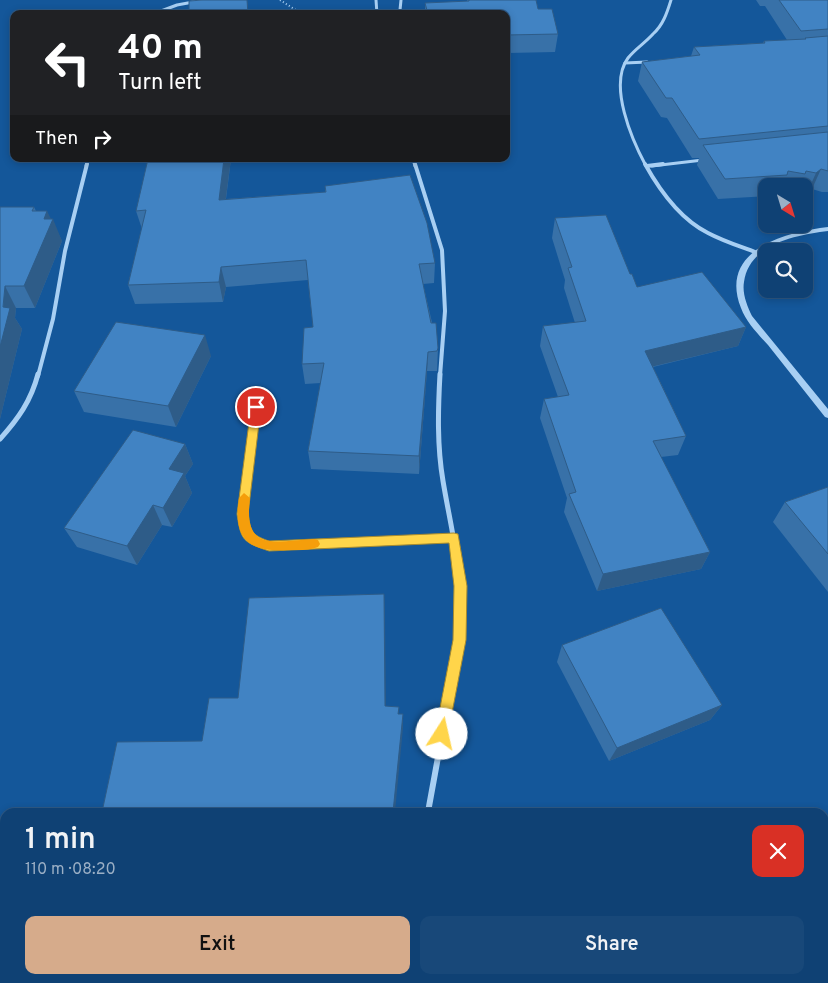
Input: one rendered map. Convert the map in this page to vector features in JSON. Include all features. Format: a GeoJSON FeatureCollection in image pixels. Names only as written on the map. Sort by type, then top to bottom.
{"type":"FeatureCollection","features":[{"type":"Feature","properties":{"kind":"street"},"geometry":{"type":"LineString","coordinates":[[164,10],[177,5],[204,0]]}},
{"type":"Feature","properties":{"kind":"street"},"geometry":{"type":"LineString","coordinates":[[670,0],[659,28],[625,63],[621,86],[623,110],[630,136],[676,210],[694,226],[718,238],[755,252]]}},
{"type":"Feature","properties":{"kind":"street"},"geometry":{"type":"LineString","coordinates":[[625,63],[650,62]]}},
{"type":"Feature","properties":{"kind":"street"},"geometry":{"type":"LineString","coordinates":[[648,166],[704,160]]}},
{"type":"Feature","properties":{"kind":"street"},"geometry":{"type":"LineString","coordinates":[[0,439],[19,418],[35,386],[53,319],[64,250],[87,162]]}},
{"type":"Feature","properties":{"kind":"street"},"geometry":{"type":"LineString","coordinates":[[413,162],[432,214],[442,250],[445,311],[438,420],[443,480],[461,586],[459,640],[429,808]]}},
{"type":"Feature","properties":{"kind":"street"},"geometry":{"type":"LineString","coordinates":[[828,229],[773,241],[755,252],[743,268],[739,286],[744,307],[828,416]]}},
{"type":"Feature","properties":{"kind":"street"},"geometry":{"type":"LineString","coordinates":[[256,407],[242,514],[245,532],[253,541],[269,546],[454,538]]}},
{"type":"Feature","properties":{"kind":"path"},"geometry":{"type":"LineString","coordinates":[[280,0],[296,10]]}},
{"type":"Feature","properties":{"kind":"building"},"geometry":{"type":"Polygon","coordinates":[[[247,0],[248,10],[189,10],[189,1],[247,0]]]}},
{"type":"Feature","properties":{"kind":"building"},"geometry":{"type":"Polygon","coordinates":[[[536,0],[538,9],[552,9],[558,34],[510,35],[510,10],[427,10],[425,3],[536,0]]]}},
{"type":"Feature","properties":{"kind":"building"},"geometry":{"type":"Polygon","coordinates":[[[779,0],[828,0],[828,29],[801,31],[779,0]]]}},
{"type":"Feature","properties":{"kind":"building"},"geometry":{"type":"Polygon","coordinates":[[[828,36],[828,126],[699,139],[672,98],[666,98],[642,62],[700,55],[694,47],[765,43],[764,41],[828,36]]]}},
{"type":"Feature","properties":{"kind":"building"},"geometry":{"type":"Polygon","coordinates":[[[828,132],[828,171],[821,169],[816,173],[806,171],[805,174],[788,171],[787,175],[725,179],[703,145],[828,132]]]}},
{"type":"Feature","properties":{"kind":"building"},"geometry":{"type":"Polygon","coordinates":[[[147,162],[224,162],[219,200],[326,192],[325,186],[410,175],[427,223],[435,263],[419,264],[431,323],[436,323],[438,348],[437,351],[428,352],[419,456],[308,451],[324,363],[302,364],[304,328],[313,327],[306,260],[221,267],[219,282],[128,285],[146,210],[136,211],[147,162]]]}},
{"type":"Feature","properties":{"kind":"building"},"geometry":{"type":"Polygon","coordinates":[[[0,207],[34,207],[32,211],[47,211],[44,219],[53,219],[24,286],[5,286],[3,307],[10,308],[0,347],[0,207]]]}},
{"type":"Feature","properties":{"kind":"building"},"geometry":{"type":"Polygon","coordinates":[[[606,215],[637,287],[702,272],[746,327],[645,351],[686,436],[653,441],[710,552],[603,574],[569,494],[576,492],[544,399],[569,395],[543,326],[586,321],[568,268],[572,267],[555,218],[606,215]]]}},
{"type":"Feature","properties":{"kind":"building"},"geometry":{"type":"Polygon","coordinates":[[[116,322],[205,335],[168,406],[74,391],[116,322]]]}},
{"type":"Feature","properties":{"kind":"building"},"geometry":{"type":"Polygon","coordinates":[[[133,430],[185,444],[169,469],[184,473],[163,508],[153,505],[127,546],[64,528],[133,430]]]}},
{"type":"Feature","properties":{"kind":"building"},"geometry":{"type":"Polygon","coordinates":[[[828,487],[828,554],[785,502],[828,487]]]}},
{"type":"Feature","properties":{"kind":"building"},"geometry":{"type":"Polygon","coordinates":[[[384,594],[385,706],[399,707],[398,714],[403,714],[393,808],[103,808],[117,742],[202,741],[209,698],[238,698],[249,598],[384,594]]]}},
{"type":"Feature","properties":{"kind":"building"},"geometry":{"type":"Polygon","coordinates":[[[661,608],[722,705],[617,748],[562,645],[661,608]]]}},
{"type":"Feature","properties":{"kind":"slow traffic"},"geometry":{"type":"LineString","coordinates":[[244,498],[242,514],[245,532],[253,541],[269,546],[314,544]]}},
{"type":"Feature","properties":{"kind":"route"},"geometry":{"type":"LineString","coordinates":[[256,407],[242,514],[245,532],[253,541],[269,546],[454,538],[461,586],[459,640],[442,734]]}}]}
